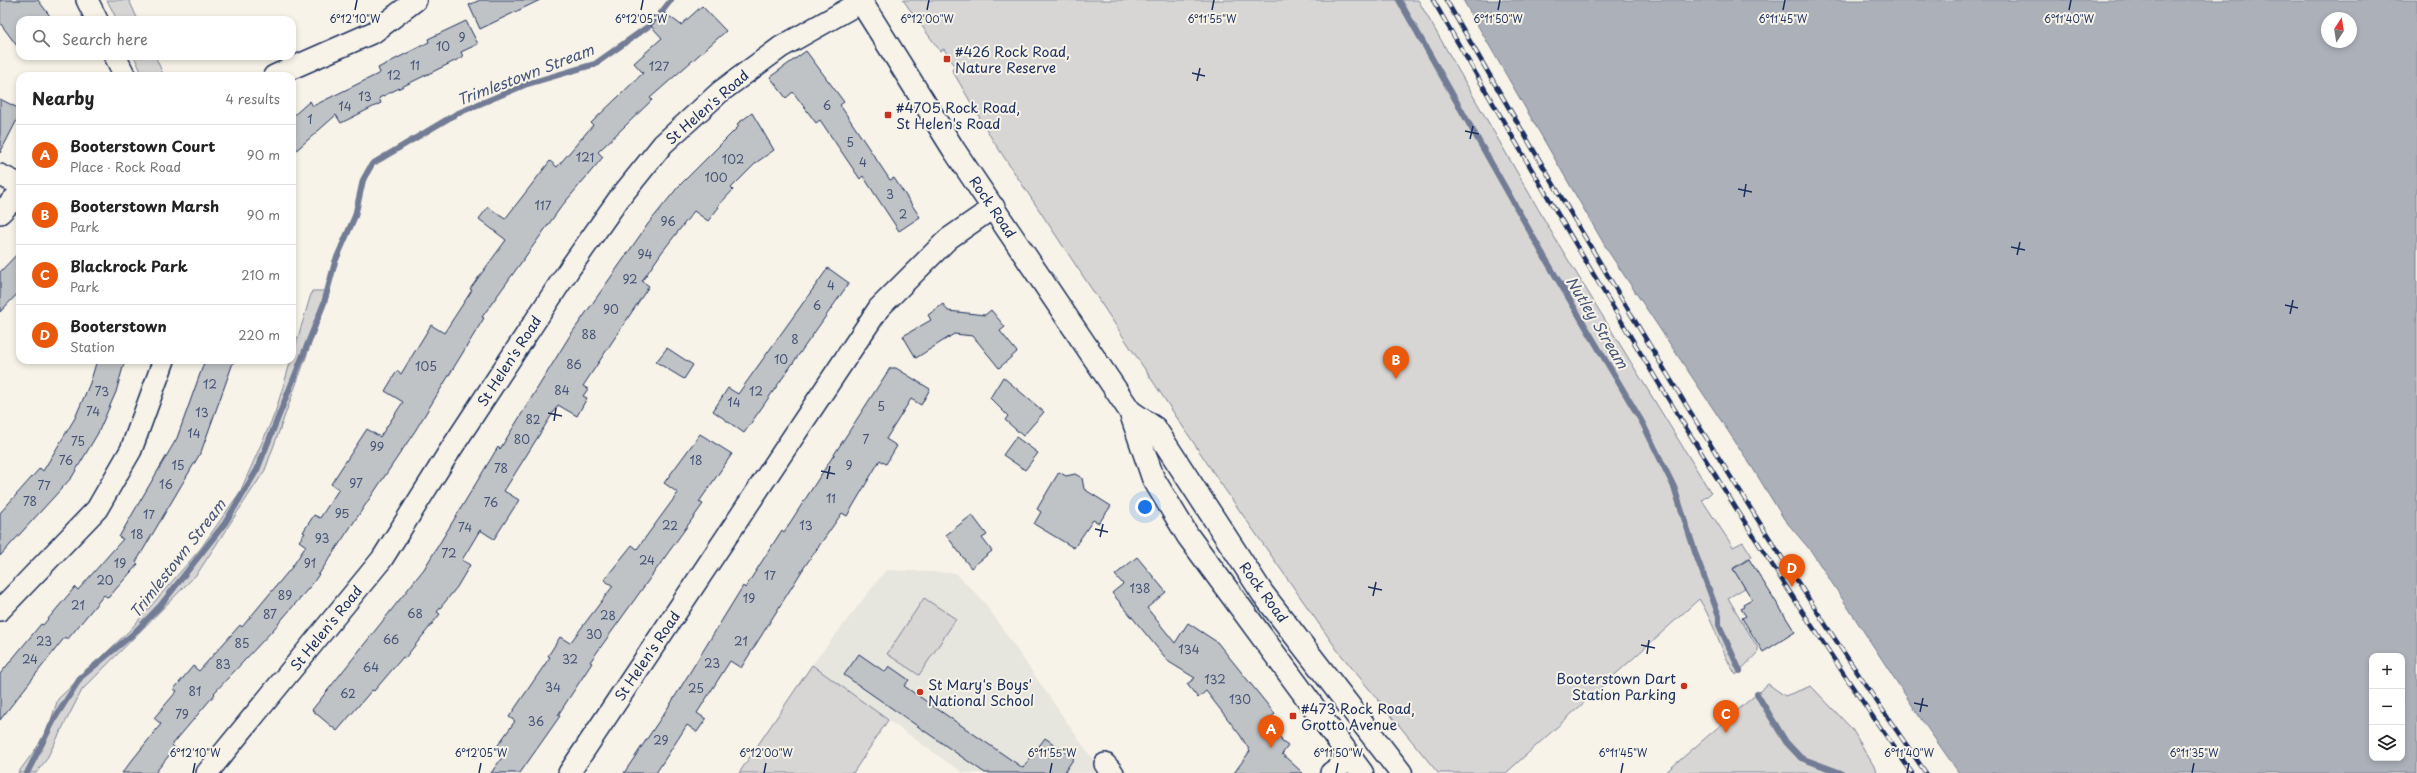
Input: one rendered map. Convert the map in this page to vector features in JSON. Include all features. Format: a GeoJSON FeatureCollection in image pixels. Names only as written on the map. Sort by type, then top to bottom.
{"type":"FeatureCollection","features":[{"type":"Feature","properties":{"kind":"main road","name":"Rock Road"},"geometry":{"type":"LineString","coordinates":[[861,1],[912,85],[1130,411],[1153,478],[1188,536],[1356,766]]}},
{"type":"Feature","properties":{"kind":"main road","name":"Rock Road"},"geometry":{"type":"LineString","coordinates":[[1130,411],[1155,428],[1263,594],[1307,647],[1401,773]]}},
{"type":"Feature","properties":{"kind":"street"},"geometry":{"type":"LineString","coordinates":[[87,0],[95,16]]}},
{"type":"Feature","properties":{"kind":"street"},"geometry":{"type":"LineString","coordinates":[[283,72],[374,32],[416,0]]}},
{"type":"Feature","properties":{"kind":"street","name":"St Helen's Road"},"geometry":{"type":"LineString","coordinates":[[207,773],[382,559],[451,449],[570,268],[618,200],[664,144],[720,92],[781,46],[861,1]]}},
{"type":"Feature","properties":{"kind":"street"},"geometry":{"type":"LineString","coordinates":[[117,60],[123,72]]}},
{"type":"Feature","properties":{"kind":"street"},"geometry":{"type":"LineString","coordinates":[[0,213],[15,187]]}},
{"type":"Feature","properties":{"kind":"street","name":"St Helen's Road"},"geometry":{"type":"LineString","coordinates":[[568,773],[879,308],[948,239],[994,207]]}},
{"type":"Feature","properties":{"kind":"street"},"geometry":{"type":"LineString","coordinates":[[0,610],[98,509],[131,450],[163,364]]}},
{"type":"Feature","properties":{"kind":"street"},"geometry":{"type":"LineString","coordinates":[[1331,773],[1356,766]]}},
{"type":"Feature","properties":{"kind":"shaded area"},"geometry":{"type":"Polygon","coordinates":[[[107,0],[129,0],[136,16],[115,16],[107,0]]]}},
{"type":"Feature","properties":{"kind":"shaded area"},"geometry":{"type":"Polygon","coordinates":[[[903,0],[1418,0],[1556,240],[1711,493],[1702,500],[1733,547],[1743,542],[1752,556],[1733,568],[1745,588],[1728,598],[1758,648],[1758,652],[1736,675],[1730,666],[1705,608],[1699,599],[1506,773],[1438,773],[1338,651],[1219,481],[992,139],[952,70],[955,66],[944,49],[940,51],[903,0]]]}},
{"type":"Feature","properties":{"kind":"shaded area"},"geometry":{"type":"Polygon","coordinates":[[[1463,0],[2417,0],[2417,773],[1959,773],[1921,719],[1811,551],[1784,519],[1752,467],[1608,251],[1463,0]]]}},
{"type":"Feature","properties":{"kind":"shaded area"},"geometry":{"type":"Polygon","coordinates":[[[136,60],[157,60],[162,72],[141,72],[136,60]]]}},
{"type":"Feature","properties":{"kind":"shaded area"},"geometry":{"type":"Polygon","coordinates":[[[312,291],[330,291],[265,470],[197,574],[82,690],[46,760],[36,773],[18,773],[46,735],[58,699],[130,630],[201,548],[240,492],[275,413],[290,364],[296,364],[296,344],[312,291]]]}},
{"type":"Feature","properties":{"kind":"shaded area","name":"St Mary's Boys' National School"},"geometry":{"type":"Polygon","coordinates":[[[886,570],[956,573],[984,602],[1102,773],[963,773],[888,720],[853,773],[739,773],[812,665],[886,570]]]}},
{"type":"Feature","properties":{"kind":"shaded area"},"geometry":{"type":"Polygon","coordinates":[[[924,598],[956,619],[919,675],[887,654],[924,598]]]}},
{"type":"Feature","properties":{"kind":"shaded area"},"geometry":{"type":"Polygon","coordinates":[[[812,665],[888,720],[853,773],[739,773],[812,665]]]}},
{"type":"Feature","properties":{"kind":"shaded area"},"geometry":{"type":"Polygon","coordinates":[[[1768,684],[1785,696],[1811,686],[1852,729],[1878,773],[1665,773],[1768,684]]]}},
{"type":"Feature","properties":{"kind":"building"},"geometry":{"type":"Polygon","coordinates":[[[0,0],[38,0],[50,16],[16,16],[16,45],[0,23],[0,0]]]}},
{"type":"Feature","properties":{"kind":"building"},"geometry":{"type":"Polygon","coordinates":[[[480,0],[540,0],[480,29],[469,5],[480,0]]]}},
{"type":"Feature","properties":{"kind":"building"},"geometry":{"type":"Polygon","coordinates":[[[702,6],[726,31],[650,98],[652,100],[598,152],[603,157],[561,207],[482,317],[484,318],[415,431],[313,583],[272,631],[214,693],[215,694],[172,745],[175,748],[155,773],[122,773],[161,724],[154,718],[177,691],[174,689],[193,666],[199,671],[240,625],[242,627],[292,567],[306,546],[299,541],[305,533],[303,532],[314,515],[320,518],[339,489],[331,484],[367,429],[380,437],[403,402],[385,391],[397,371],[401,374],[431,325],[444,333],[472,290],[470,289],[506,240],[479,219],[488,207],[505,219],[550,161],[557,167],[593,125],[591,123],[643,73],[634,63],[662,38],[651,26],[665,13],[681,25],[702,6]]]}},
{"type":"Feature","properties":{"kind":"building"},"geometry":{"type":"Polygon","coordinates":[[[466,21],[478,44],[461,52],[463,57],[379,98],[381,103],[341,123],[336,115],[296,150],[296,113],[310,101],[313,106],[380,73],[378,68],[429,42],[428,39],[466,21]]]}},
{"type":"Feature","properties":{"kind":"building"},"geometry":{"type":"Polygon","coordinates":[[[806,51],[844,102],[840,105],[890,180],[894,178],[920,217],[899,231],[863,176],[860,179],[820,120],[816,123],[793,92],[786,98],[770,77],[806,51]]]}},
{"type":"Feature","properties":{"kind":"building"},"geometry":{"type":"Polygon","coordinates":[[[0,99],[16,107],[16,122],[0,153],[0,99]]]}},
{"type":"Feature","properties":{"kind":"building"},"geometry":{"type":"Polygon","coordinates":[[[752,113],[774,150],[757,162],[731,188],[733,190],[718,206],[719,207],[708,221],[694,211],[662,252],[642,281],[649,286],[583,386],[588,389],[583,396],[587,398],[577,416],[558,405],[504,491],[519,500],[494,539],[480,530],[462,560],[470,565],[457,587],[437,612],[440,614],[405,658],[403,657],[374,691],[372,690],[337,731],[312,710],[424,569],[498,447],[500,449],[569,337],[648,224],[678,187],[739,126],[737,124],[752,113]]]}},
{"type":"Feature","properties":{"kind":"building"},"geometry":{"type":"Polygon","coordinates":[[[16,255],[16,295],[0,312],[0,272],[16,255]]]}},
{"type":"Feature","properties":{"kind":"building"},"geometry":{"type":"Polygon","coordinates":[[[828,268],[849,283],[744,433],[713,411],[728,388],[738,394],[828,268]]]}},
{"type":"Feature","properties":{"kind":"building"},"geometry":{"type":"Polygon","coordinates":[[[943,304],[948,311],[985,315],[991,310],[1005,327],[1000,331],[1017,352],[999,368],[973,336],[954,334],[916,358],[903,336],[931,320],[928,315],[943,304]]]}},
{"type":"Feature","properties":{"kind":"building"},"geometry":{"type":"Polygon","coordinates":[[[667,348],[693,365],[684,379],[656,362],[667,348]]]}},
{"type":"Feature","properties":{"kind":"building"},"geometry":{"type":"Polygon","coordinates":[[[96,364],[124,364],[116,392],[98,433],[72,477],[0,556],[0,513],[40,468],[43,471],[75,418],[90,383],[96,364]]]}},
{"type":"Feature","properties":{"kind":"building"},"geometry":{"type":"Polygon","coordinates":[[[204,364],[233,364],[201,452],[136,562],[138,564],[108,598],[104,595],[67,640],[65,637],[0,720],[0,674],[41,624],[43,625],[75,587],[78,590],[123,539],[119,537],[177,438],[204,364]]]}},
{"type":"Feature","properties":{"kind":"building"},"geometry":{"type":"Polygon","coordinates":[[[890,368],[896,368],[930,389],[921,405],[911,399],[886,439],[897,446],[886,464],[880,460],[847,516],[842,513],[805,566],[741,668],[730,661],[697,713],[706,719],[697,732],[687,725],[656,773],[624,773],[671,703],[743,586],[745,588],[782,530],[784,532],[890,368]]]}},
{"type":"Feature","properties":{"kind":"building"},"geometry":{"type":"Polygon","coordinates":[[[1003,377],[1044,412],[1023,436],[1005,420],[1008,416],[990,398],[1003,377]]]}},
{"type":"Feature","properties":{"kind":"building"},"geometry":{"type":"Polygon","coordinates":[[[700,434],[732,454],[699,502],[703,504],[590,662],[592,663],[558,715],[560,716],[520,773],[491,773],[503,756],[500,754],[502,752],[496,748],[515,721],[509,717],[550,657],[548,656],[560,637],[570,643],[613,586],[604,580],[632,545],[637,549],[678,493],[664,483],[700,434]]]}},
{"type":"Feature","properties":{"kind":"building"},"geometry":{"type":"Polygon","coordinates":[[[1016,437],[1038,453],[1025,470],[1003,455],[1016,437]]]}},
{"type":"Feature","properties":{"kind":"building"},"geometry":{"type":"Polygon","coordinates":[[[1059,472],[1066,476],[1075,474],[1082,478],[1084,489],[1111,506],[1099,523],[1093,520],[1074,548],[1034,524],[1041,512],[1037,509],[1059,472]]]}},
{"type":"Feature","properties":{"kind":"building"},"geometry":{"type":"Polygon","coordinates":[[[972,515],[987,535],[982,538],[992,551],[971,568],[946,535],[972,515]]]}},
{"type":"Feature","properties":{"kind":"building"},"geometry":{"type":"Polygon","coordinates":[[[1137,557],[1166,592],[1147,608],[1175,643],[1188,623],[1217,642],[1275,714],[1263,723],[1278,734],[1277,735],[1282,739],[1281,741],[1288,746],[1282,754],[1303,773],[1234,773],[1250,751],[1240,735],[1206,691],[1198,698],[1187,684],[1195,678],[1169,662],[1112,593],[1123,584],[1115,575],[1137,557]]]}},
{"type":"Feature","properties":{"kind":"building"},"geometry":{"type":"Polygon","coordinates":[[[1749,559],[1795,632],[1763,652],[1742,618],[1746,616],[1741,609],[1744,607],[1743,604],[1752,599],[1733,569],[1749,559]]]}},
{"type":"Feature","properties":{"kind":"building"},"geometry":{"type":"Polygon","coordinates":[[[859,654],[885,672],[889,666],[909,680],[904,686],[1023,768],[1045,738],[1074,758],[1064,773],[985,773],[844,675],[859,654]]]}},
{"type":"Feature","properties":{"kind":"waterway","name":"Trimlestown Stream"},"geometry":{"type":"LineString","coordinates":[[27,773],[55,718],[81,677],[133,634],[160,606],[225,523],[257,470],[324,303],[335,262],[355,216],[363,180],[372,164],[456,114],[527,84],[595,64],[653,23],[671,0]]}},
{"type":"Feature","properties":{"kind":"waterway","name":"Nutley Stream"},"geometry":{"type":"LineString","coordinates":[[1399,0],[1545,258],[1642,422],[1674,487],[1696,555],[1719,616],[1719,625],[1740,671]]}},
{"type":"Feature","properties":{"kind":"waterway","name":"Nutley Stream"},"geometry":{"type":"LineString","coordinates":[[1757,694],[1786,742],[1801,758],[1841,773]]}},
{"type":"Feature","properties":{"kind":"railway"},"geometry":{"type":"LineString","coordinates":[[1433,0],[1605,294],[1724,489],[1847,679],[1912,773]]}},
{"type":"Feature","properties":{"kind":"railway"},"geometry":{"type":"LineString","coordinates":[[1446,0],[1619,294],[1738,488],[1799,584],[1926,773]]}},
{"type":"Feature","properties":{"kind":"place","name":"#426 Rock Road, Nature Reserve"},"geometry":{"type":"Point","coordinates":[947,59]}},
{"type":"Feature","properties":{"kind":"place","name":"#4705 Rock Road, St Helen's Road"},"geometry":{"type":"Point","coordinates":[888,115]}},
{"type":"Feature","properties":{"kind":"place","name":"Booterstown Marsh"},"geometry":{"type":"Point","coordinates":[1396,379]}},
{"type":"Feature","properties":{"kind":"place","name":"Booterstown"},"geometry":{"type":"Point","coordinates":[1792,587]}},
{"type":"Feature","properties":{"kind":"place","name":"Booterstown Dart Station Parking"},"geometry":{"type":"Point","coordinates":[1684,686]}},
{"type":"Feature","properties":{"kind":"place","name":"St Mary's Boys' National School"},"geometry":{"type":"Point","coordinates":[920,692]}},
{"type":"Feature","properties":{"kind":"place","name":"#473 Rock Road, Grotto Avenue"},"geometry":{"type":"Point","coordinates":[1293,716]}},
{"type":"Feature","properties":{"kind":"place","name":"Blackrock Park"},"geometry":{"type":"Point","coordinates":[1726,733]}},
{"type":"Feature","properties":{"kind":"place","name":"Booterstown Court"},"geometry":{"type":"Point","coordinates":[1271,748]}}]}
